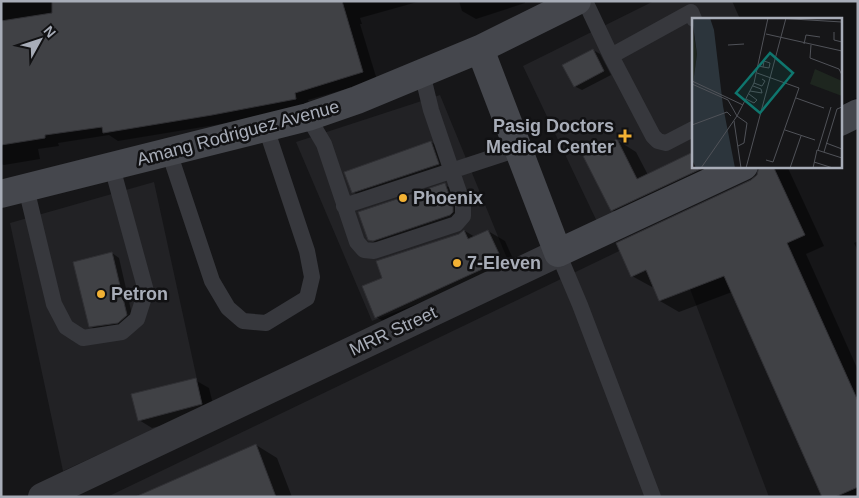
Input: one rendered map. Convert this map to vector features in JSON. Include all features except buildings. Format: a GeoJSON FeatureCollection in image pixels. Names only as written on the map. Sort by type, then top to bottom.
{"type":"FeatureCollection","features":[{"type":"Feature","properties":{"kind":"main road","name":"Amang Rodriguez Avenue"},"geometry":{"type":"LineString","coordinates":[[14,191],[308,117],[357,100],[480,49],[577,1]]}},
{"type":"Feature","properties":{"kind":"main road"},"geometry":{"type":"LineString","coordinates":[[480,49],[558,253]]}},
{"type":"Feature","properties":{"kind":"main road"},"geometry":{"type":"LineString","coordinates":[[842,121],[858,114]]}},
{"type":"Feature","properties":{"kind":"main road","name":"MRR Street"},"geometry":{"type":"LineString","coordinates":[[558,253],[740,168]]}},
{"type":"Feature","properties":{"kind":"street","name":"MRR Street"},"geometry":{"type":"LineString","coordinates":[[42,497],[558,253]]}},
{"type":"Feature","properties":{"kind":"lane"},"geometry":{"type":"LineString","coordinates":[[585,1],[611,56],[653,136],[666,143],[692,130]]}},
{"type":"Feature","properties":{"kind":"lane"},"geometry":{"type":"LineString","coordinates":[[611,56],[692,10]]}},
{"type":"Feature","properties":{"kind":"lane"},"geometry":{"type":"LineString","coordinates":[[308,117],[324,144],[357,242],[364,250],[374,251],[456,224],[463,216],[463,204],[432,110],[422,73]]}},
{"type":"Feature","properties":{"kind":"lane"},"geometry":{"type":"LineString","coordinates":[[169,152],[212,281],[228,308],[243,321],[266,323],[308,298],[312,277],[307,251],[266,128]]}},
{"type":"Feature","properties":{"kind":"lane"},"geometry":{"type":"LineString","coordinates":[[344,206],[518,149]]}},
{"type":"Feature","properties":{"kind":"lane"},"geometry":{"type":"LineString","coordinates":[[14,191],[54,304],[66,328],[83,338],[122,332],[136,319],[146,291],[112,166]]}},
{"type":"Feature","properties":{"kind":"lane"},"geometry":{"type":"LineString","coordinates":[[558,253],[654,497]]}},
{"type":"Feature","properties":{"kind":"shaded area","name":"Pasig Doctors Medical Center"},"geometry":{"type":"Polygon","coordinates":[[[654,1],[858,1],[858,97],[842,105],[842,18],[692,18],[692,168],[717,168],[600,228],[523,66],[654,1]]]}},
{"type":"Feature","properties":{"kind":"shaded area"},"geometry":{"type":"Polygon","coordinates":[[[440,95],[511,268],[372,321],[296,142],[440,95]]]}},
{"type":"Feature","properties":{"kind":"shaded area"},"geometry":{"type":"Polygon","coordinates":[[[154,182],[203,407],[63,471],[10,223],[154,182]]]}},
{"type":"Feature","properties":{"kind":"shaded area"},"geometry":{"type":"Polygon","coordinates":[[[667,228],[769,497],[107,497],[667,228]]]}},
{"type":"Feature","properties":{"kind":"place","name":"Pasig Doctors Medical Center"},"geometry":{"type":"Point","coordinates":[625,136]}},
{"type":"Feature","properties":{"kind":"place","name":"Phoenix"},"geometry":{"type":"Point","coordinates":[403,198]}},
{"type":"Feature","properties":{"kind":"place","name":"7-Eleven"},"geometry":{"type":"Point","coordinates":[457,263]}},
{"type":"Feature","properties":{"kind":"place","name":"Petron"},"geometry":{"type":"Point","coordinates":[101,294]}}]}
